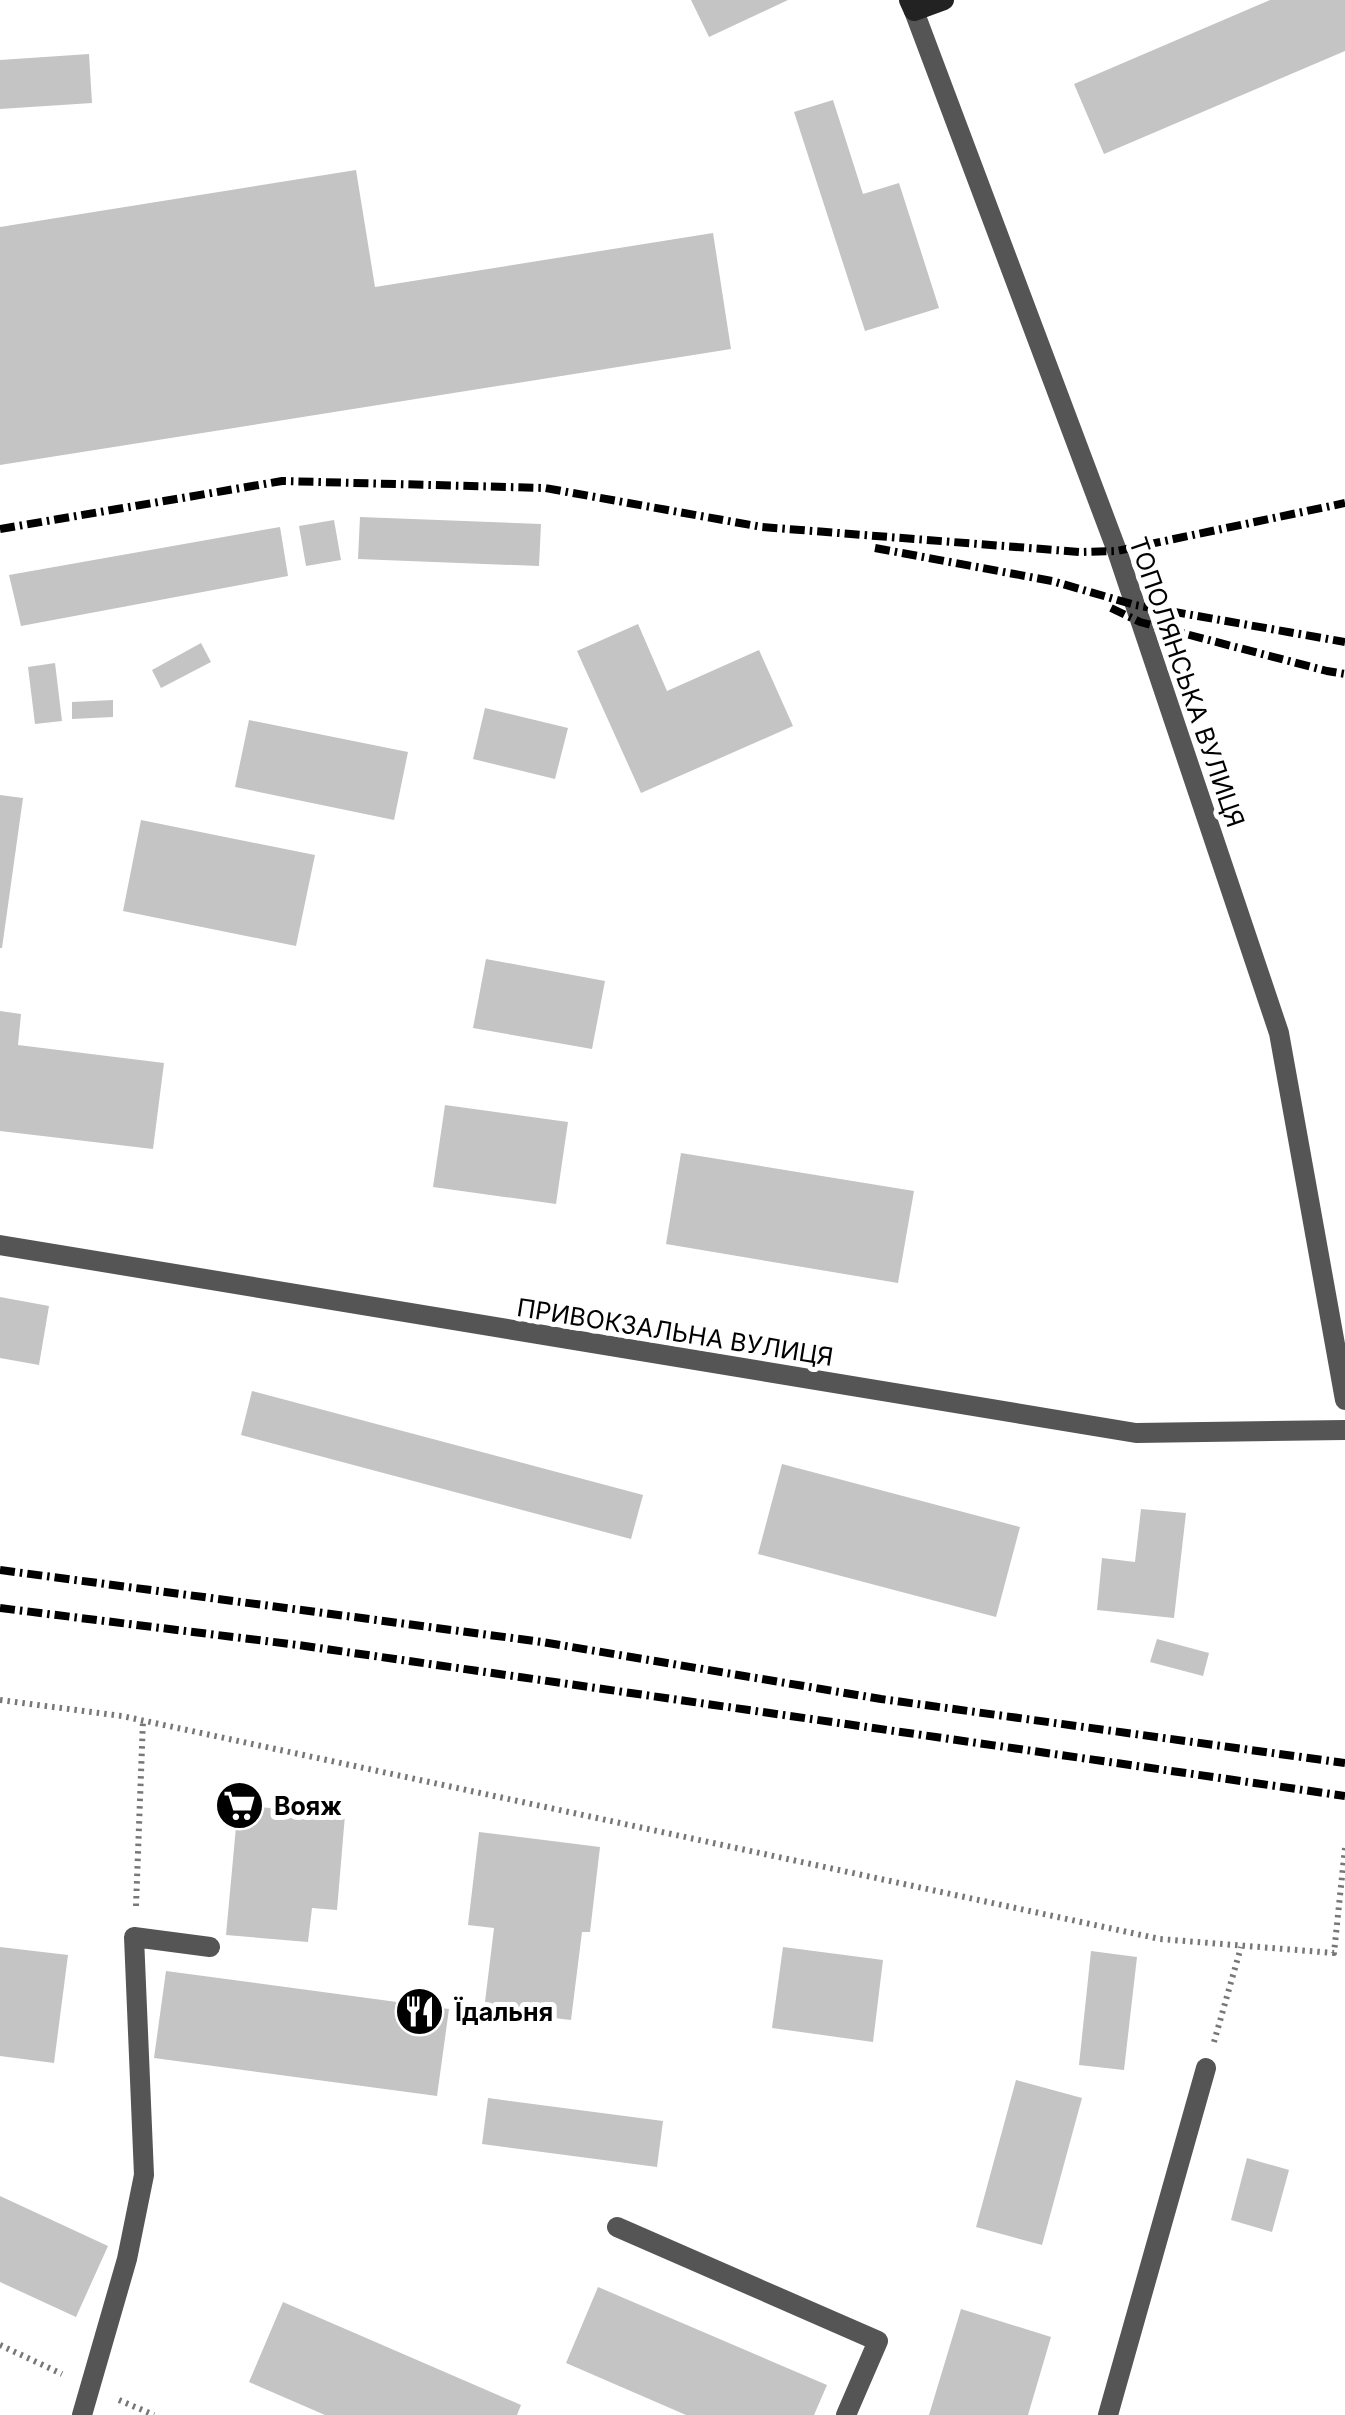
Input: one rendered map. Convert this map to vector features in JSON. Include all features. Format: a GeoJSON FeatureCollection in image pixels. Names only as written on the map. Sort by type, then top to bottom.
{"type":"FeatureCollection","features":[{"type":"Feature","properties":{"kind":"street"},"geometry":{"type":"LineString","coordinates":[[912,6],[944,0]]}},
{"type":"Feature","properties":{"kind":"street","name":"ТОПОЛЯНСЬКА ВУЛИЦЯ"},"geometry":{"type":"LineString","coordinates":[[912,6],[1117,551],[1279,1033],[1345,1400]]}},
{"type":"Feature","properties":{"kind":"street","name":"ПРИВОКЗАЛЬНА ВУЛИЦЯ"},"geometry":{"type":"LineString","coordinates":[[0,1245],[1136,1433],[1345,1430]]}},
{"type":"Feature","properties":{"kind":"street"},"geometry":{"type":"LineString","coordinates":[[82,2415],[126,2259],[144,2176],[134,1937],[210,1947]]}},
{"type":"Feature","properties":{"kind":"street"},"geometry":{"type":"LineString","coordinates":[[1108,2415],[1206,2068]]}},
{"type":"Feature","properties":{"kind":"street"},"geometry":{"type":"LineString","coordinates":[[618,2228],[878,2341],[846,2415]]}},
{"type":"Feature","properties":{"kind":"path"},"geometry":{"type":"LineString","coordinates":[[0,1700],[143,1720],[1160,1939],[1334,1953],[1345,1848]]}},
{"type":"Feature","properties":{"kind":"path"},"geometry":{"type":"LineString","coordinates":[[134,1937],[143,1720]]}},
{"type":"Feature","properties":{"kind":"path"},"geometry":{"type":"LineString","coordinates":[[1206,2068],[1241,1947]]}},
{"type":"Feature","properties":{"kind":"building"},"geometry":{"type":"Polygon","coordinates":[[[691,0],[788,0],[709,37],[691,0]]]}},
{"type":"Feature","properties":{"kind":"building"},"geometry":{"type":"Polygon","coordinates":[[[1270,0],[1345,0],[1345,51],[1104,154],[1074,84],[1270,0]]]}},
{"type":"Feature","properties":{"kind":"building"},"geometry":{"type":"Polygon","coordinates":[[[89,54],[92,103],[0,109],[0,60],[89,54]]]}},
{"type":"Feature","properties":{"kind":"building"},"geometry":{"type":"Polygon","coordinates":[[[833,100],[863,194],[899,183],[939,308],[865,331],[794,112],[833,100]]]}},
{"type":"Feature","properties":{"kind":"building"},"geometry":{"type":"Polygon","coordinates":[[[356,170],[375,287],[713,233],[731,349],[0,465],[0,227],[356,170]]]}},
{"type":"Feature","properties":{"kind":"building"},"geometry":{"type":"Polygon","coordinates":[[[360,517],[541,524],[539,566],[358,559],[360,517]]]}},
{"type":"Feature","properties":{"kind":"building"},"geometry":{"type":"Polygon","coordinates":[[[334,520],[341,560],[306,566],[299,526],[334,520]]]}},
{"type":"Feature","properties":{"kind":"building"},"geometry":{"type":"Polygon","coordinates":[[[280,527],[288,576],[21,626],[9,575],[280,527]]]}},
{"type":"Feature","properties":{"kind":"building"},"geometry":{"type":"Polygon","coordinates":[[[638,624],[667,691],[759,650],[793,726],[641,793],[577,651],[638,624]]]}},
{"type":"Feature","properties":{"kind":"building"},"geometry":{"type":"Polygon","coordinates":[[[201,643],[211,662],[161,688],[152,670],[201,643]]]}},
{"type":"Feature","properties":{"kind":"building"},"geometry":{"type":"Polygon","coordinates":[[[55,663],[62,721],[35,724],[28,667],[55,663]]]}},
{"type":"Feature","properties":{"kind":"building"},"geometry":{"type":"Polygon","coordinates":[[[113,700],[113,717],[72,719],[72,702],[113,700]]]}},
{"type":"Feature","properties":{"kind":"building"},"geometry":{"type":"Polygon","coordinates":[[[485,708],[568,728],[555,779],[473,759],[485,708]]]}},
{"type":"Feature","properties":{"kind":"building"},"geometry":{"type":"Polygon","coordinates":[[[249,720],[408,752],[394,820],[235,787],[249,720]]]}},
{"type":"Feature","properties":{"kind":"building"},"geometry":{"type":"Polygon","coordinates":[[[0,795],[23,798],[2,948],[0,948],[0,795]]]}},
{"type":"Feature","properties":{"kind":"building"},"geometry":{"type":"Polygon","coordinates":[[[141,820],[315,855],[296,946],[123,911],[141,820]]]}},
{"type":"Feature","properties":{"kind":"building"},"geometry":{"type":"Polygon","coordinates":[[[486,959],[605,981],[592,1049],[473,1028],[486,959]]]}},
{"type":"Feature","properties":{"kind":"building"},"geometry":{"type":"Polygon","coordinates":[[[0,1011],[21,1014],[18,1045],[164,1063],[153,1149],[0,1131],[0,1011]]]}},
{"type":"Feature","properties":{"kind":"building"},"geometry":{"type":"Polygon","coordinates":[[[445,1105],[568,1122],[556,1204],[433,1187],[445,1105]]]}},
{"type":"Feature","properties":{"kind":"building"},"geometry":{"type":"Polygon","coordinates":[[[681,1153],[914,1191],[898,1283],[666,1244],[681,1153]]]}},
{"type":"Feature","properties":{"kind":"building"},"geometry":{"type":"Polygon","coordinates":[[[0,1297],[49,1306],[39,1365],[0,1358],[0,1297]]]}},
{"type":"Feature","properties":{"kind":"building"},"geometry":{"type":"Polygon","coordinates":[[[252,1391],[643,1495],[631,1539],[241,1435],[252,1391]]]}},
{"type":"Feature","properties":{"kind":"building"},"geometry":{"type":"Polygon","coordinates":[[[782,1464],[1020,1527],[996,1617],[758,1554],[782,1464]]]}},
{"type":"Feature","properties":{"kind":"building"},"geometry":{"type":"Polygon","coordinates":[[[1141,1509],[1186,1513],[1174,1618],[1097,1610],[1102,1558],[1135,1562],[1141,1509]]]}},
{"type":"Feature","properties":{"kind":"building"},"geometry":{"type":"Polygon","coordinates":[[[1157,1639],[1209,1653],[1203,1676],[1150,1662],[1157,1639]]]}},
{"type":"Feature","properties":{"kind":"building"},"geometry":{"type":"Polygon","coordinates":[[[238,1805],[345,1815],[337,1910],[312,1908],[308,1942],[226,1935],[238,1805]]]}},
{"type":"Feature","properties":{"kind":"building"},"geometry":{"type":"Polygon","coordinates":[[[479,1832],[600,1847],[590,1932],[582,1932],[571,2020],[484,2010],[494,1928],[468,1925],[479,1832]]]}},
{"type":"Feature","properties":{"kind":"building"},"geometry":{"type":"Polygon","coordinates":[[[0,1947],[68,1955],[54,2063],[0,2056],[0,1947]]]}},
{"type":"Feature","properties":{"kind":"building"},"geometry":{"type":"Polygon","coordinates":[[[783,1947],[883,1960],[873,2042],[772,2028],[783,1947]]]}},
{"type":"Feature","properties":{"kind":"building"},"geometry":{"type":"Polygon","coordinates":[[[1091,1951],[1137,1957],[1124,2070],[1079,2065],[1091,1951]]]}},
{"type":"Feature","properties":{"kind":"building"},"geometry":{"type":"Polygon","coordinates":[[[166,1971],[449,2009],[437,2096],[154,2058],[166,1971]]]}},
{"type":"Feature","properties":{"kind":"building"},"geometry":{"type":"Polygon","coordinates":[[[1016,2080],[1082,2098],[1042,2245],[976,2227],[1016,2080]]]}},
{"type":"Feature","properties":{"kind":"building"},"geometry":{"type":"Polygon","coordinates":[[[488,2098],[663,2121],[657,2167],[482,2144],[488,2098]]]}},
{"type":"Feature","properties":{"kind":"building"},"geometry":{"type":"Polygon","coordinates":[[[1247,2158],[1289,2170],[1272,2232],[1231,2220],[1247,2158]]]}},
{"type":"Feature","properties":{"kind":"building"},"geometry":{"type":"Polygon","coordinates":[[[0,2196],[108,2246],[76,2317],[0,2282],[0,2196]]]}},
{"type":"Feature","properties":{"kind":"building"},"geometry":{"type":"Polygon","coordinates":[[[598,2287],[827,2385],[814,2415],[686,2415],[566,2363],[598,2287]]]}},
{"type":"Feature","properties":{"kind":"building"},"geometry":{"type":"Polygon","coordinates":[[[283,2302],[521,2405],[517,2415],[325,2415],[249,2382],[283,2302]]]}},
{"type":"Feature","properties":{"kind":"building"},"geometry":{"type":"Polygon","coordinates":[[[961,2309],[1051,2337],[1028,2415],[929,2415],[961,2309]]]}},
{"type":"Feature","properties":{"kind":"railway"},"geometry":{"type":"LineString","coordinates":[[0,529],[282,481],[545,488],[762,527],[1080,552],[1117,551],[1345,503]]}},
{"type":"Feature","properties":{"kind":"railway"},"geometry":{"type":"LineString","coordinates":[[875,548],[1052,581],[1135,605],[1345,642]]}},
{"type":"Feature","properties":{"kind":"railway"},"geometry":{"type":"LineString","coordinates":[[1111,608],[1140,622],[1345,674]]}},
{"type":"Feature","properties":{"kind":"railway"},"geometry":{"type":"LineString","coordinates":[[0,1570],[542,1642],[881,1699],[1345,1763]]}},
{"type":"Feature","properties":{"kind":"railway"},"geometry":{"type":"LineString","coordinates":[[0,1608],[298,1645],[1345,1796]]}},
{"type":"Feature","properties":{"kind":"place","name":"Вояж"},"geometry":{"type":"Point","coordinates":[239,1806]}},
{"type":"Feature","properties":{"kind":"place","name":"Їдальня"},"geometry":{"type":"Point","coordinates":[420,2012]}}]}
